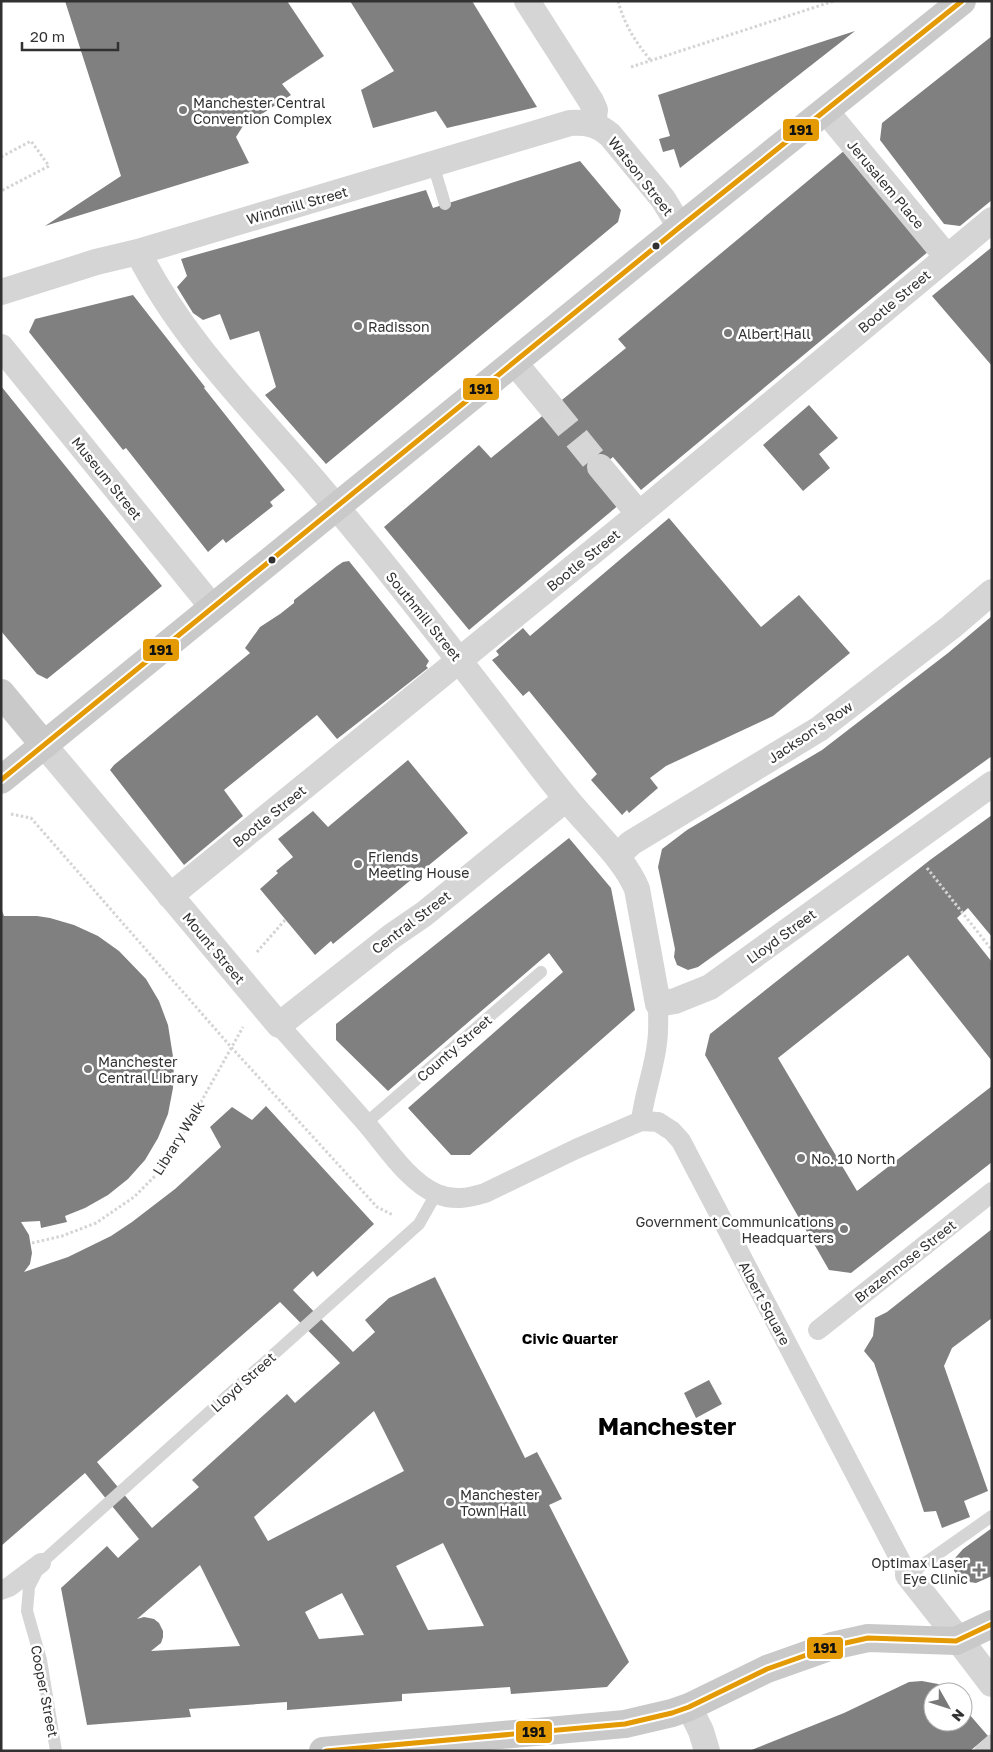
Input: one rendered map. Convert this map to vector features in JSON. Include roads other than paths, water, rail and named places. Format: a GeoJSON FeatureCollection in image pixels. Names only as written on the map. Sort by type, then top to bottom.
{"type":"FeatureCollection","features":[{"type":"Feature","properties":{"kind":"main road"},"geometry":{"type":"LineString","coordinates":[[1,780],[680,227],[962,1]]}},
{"type":"Feature","properties":{"kind":"main road","name":"Mount Street"},"geometry":{"type":"LineString","coordinates":[[1,693],[44,745]]}},
{"type":"Feature","properties":{"kind":"main road"},"geometry":{"type":"LineString","coordinates":[[322,1751],[412,1747],[625,1724],[689,1707],[768,1668],[851,1640],[868,1638],[960,1640],[992,1624]]}},
{"type":"Feature","properties":{"kind":"street"},"geometry":{"type":"LineString","coordinates":[[527,1],[591,101],[594,110],[593,124]]}},
{"type":"Feature","properties":{"kind":"street","name":"Jerusalem Place"},"geometry":{"type":"LineString","coordinates":[[825,110],[947,257]]}},
{"type":"Feature","properties":{"kind":"street","name":"Windmill Street"},"geometry":{"type":"LineString","coordinates":[[1,292],[96,262],[138,252],[559,126],[582,123],[593,124]]}},
{"type":"Feature","properties":{"kind":"street","name":"Watson Street"},"geometry":{"type":"LineString","coordinates":[[593,124],[602,128],[610,135],[663,199],[680,227]]}},
{"type":"Feature","properties":{"kind":"street","name":"Bootle Street"},"geometry":{"type":"LineString","coordinates":[[170,896],[639,514],[992,220]]}},
{"type":"Feature","properties":{"kind":"street","name":"Southmill Street"},"geometry":{"type":"LineString","coordinates":[[138,252],[184,329],[252,412],[336,507],[460,661],[566,799],[630,873],[637,889],[658,1004]]}},
{"type":"Feature","properties":{"kind":"street","name":"Museum Street"},"geometry":{"type":"LineString","coordinates":[[1,348],[213,608]]}},
{"type":"Feature","properties":{"kind":"street"},"geometry":{"type":"LineString","coordinates":[[514,362],[552,408]]}},
{"type":"Feature","properties":{"kind":"street"},"geometry":{"type":"LineString","coordinates":[[600,467],[639,514]]}},
{"type":"Feature","properties":{"kind":"street","name":"Jackson's Row"},"geometry":{"type":"LineString","coordinates":[[617,856],[631,844],[819,729],[951,627],[992,592]]}},
{"type":"Feature","properties":{"kind":"street","name":"Mount Street"},"geometry":{"type":"LineString","coordinates":[[44,745],[279,1025],[408,1173],[436,1194]]}},
{"type":"Feature","properties":{"kind":"street","name":"Lloyd Street"},"geometry":{"type":"LineString","coordinates":[[658,1004],[675,1001],[710,987],[992,784]]}},
{"type":"Feature","properties":{"kind":"street","name":"Central Street"},"geometry":{"type":"LineString","coordinates":[[279,1025],[392,936],[424,914],[566,799]]}},
{"type":"Feature","properties":{"kind":"street"},"geometry":{"type":"LineString","coordinates":[[436,1194],[454,1199],[470,1198],[485,1193],[576,1149],[642,1121],[644,1100],[651,1078],[658,1043],[658,1004]]}},
{"type":"Feature","properties":{"kind":"street","name":"Albert Square"},"geometry":{"type":"LineString","coordinates":[[642,1121],[658,1122],[672,1131],[681,1141],[908,1575],[960,1640]]}},
{"type":"Feature","properties":{"kind":"street","name":"Brazennose Street"},"geometry":{"type":"LineString","coordinates":[[818,1330],[992,1192]]}},
{"type":"Feature","properties":{"kind":"street","name":"Lloyd Street"},"geometry":{"type":"LineString","coordinates":[[1,1590],[9,1587],[41,1563]]}},
{"type":"Feature","properties":{"kind":"street"},"geometry":{"type":"LineString","coordinates":[[960,1640],[992,1683]]}},
{"type":"Feature","properties":{"kind":"street"},"geometry":{"type":"LineString","coordinates":[[689,1707],[701,1731],[707,1751]]}},
{"type":"Feature","properties":{"kind":"lane"},"geometry":{"type":"LineString","coordinates":[[433,164],[445,204]]}},
{"type":"Feature","properties":{"kind":"lane","name":"County Street"},"geometry":{"type":"LineString","coordinates":[[366,1124],[541,972]]}},
{"type":"Feature","properties":{"kind":"lane","name":"Lloyd Street"},"geometry":{"type":"LineString","coordinates":[[33,1630],[27,1611],[29,1587],[41,1563],[419,1224],[436,1194]]}},
{"type":"Feature","properties":{"kind":"lane"},"geometry":{"type":"LineString","coordinates":[[908,1575],[992,1516]]}},
{"type":"Feature","properties":{"kind":"lane","name":"Cooper Street"},"geometry":{"type":"LineString","coordinates":[[33,1630],[41,1660],[56,1751]]}},
{"type":"Feature","properties":{"kind":"lane"},"geometry":{"type":"LineString","coordinates":[[980,1751],[992,1740]]}},
{"type":"Feature","properties":{"kind":"tunnel"},"geometry":{"type":"LineString","coordinates":[[552,408],[600,467]]}},
{"type":"Feature","properties":{"kind":"place","name":"Manchester Central Convention Complex"},"geometry":{"type":"Point","coordinates":[183,110]}},
{"type":"Feature","properties":{"kind":"place","name":"Radisson"},"geometry":{"type":"Point","coordinates":[358,326]}},
{"type":"Feature","properties":{"kind":"place","name":"Albert Hall"},"geometry":{"type":"Point","coordinates":[728,333]}},
{"type":"Feature","properties":{"kind":"place","name":"Friends Meeting House"},"geometry":{"type":"Point","coordinates":[358,864]}},
{"type":"Feature","properties":{"kind":"place","name":"Manchester Central Library"},"geometry":{"type":"Point","coordinates":[88,1069]}},
{"type":"Feature","properties":{"kind":"place","name":"No. 10 North"},"geometry":{"type":"Point","coordinates":[801,1158]}},
{"type":"Feature","properties":{"kind":"place","name":"Government Communications Headquarters"},"geometry":{"type":"Point","coordinates":[844,1229]}},
{"type":"Feature","properties":{"kind":"place","name":"Manchester Town Hall"},"geometry":{"type":"Point","coordinates":[450,1502]}},
{"type":"Feature","properties":{"kind":"place","name":"Optimax Laser Eye Clinic"},"geometry":{"type":"Point","coordinates":[979,1570]}},
{"type":"Feature","properties":{"kind":"district","name":"Civic Quarter"},"geometry":{"type":"Point","coordinates":[570,1338]}},
{"type":"Feature","properties":{"kind":"district","name":"Manchester"},"geometry":{"type":"Point","coordinates":[667,1425]}}]}
